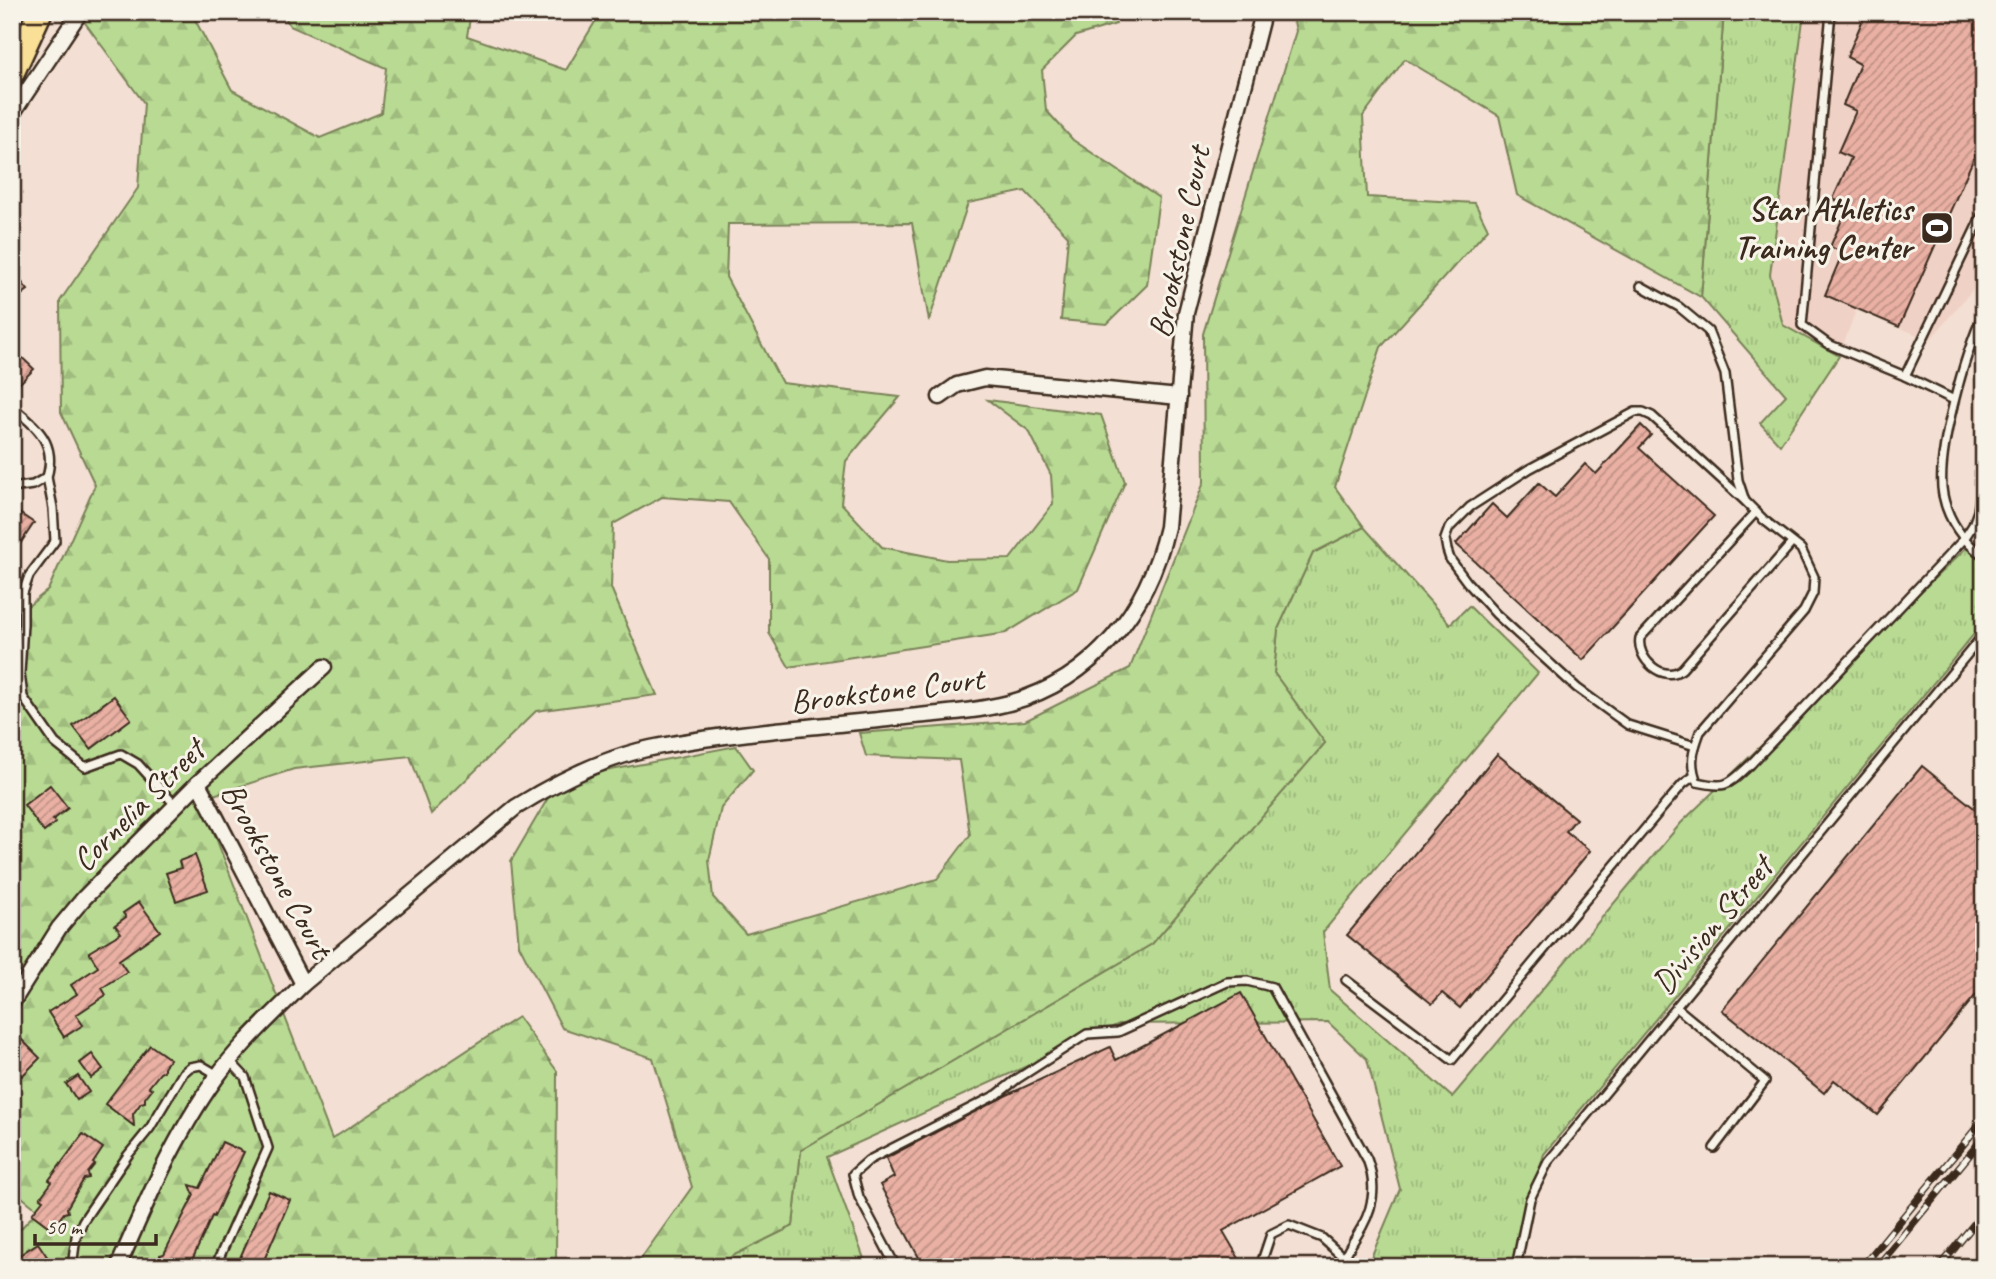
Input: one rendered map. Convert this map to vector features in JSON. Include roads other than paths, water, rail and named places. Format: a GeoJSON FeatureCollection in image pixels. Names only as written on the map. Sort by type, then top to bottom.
{"type":"FeatureCollection","features":[{"type":"Feature","properties":{"kind":"main road"},"geometry":{"type":"LineString","coordinates":[[12,73],[40,12]]}},
{"type":"Feature","properties":{"kind":"street"},"geometry":{"type":"LineString","coordinates":[[12,114],[80,12]]}},
{"type":"Feature","properties":{"kind":"street","name":"Brookstone Court"},"geometry":{"type":"LineString","coordinates":[[198,783],[303,984],[516,807],[583,770],[624,755],[682,742],[986,708],[1036,693],[1071,674],[1098,653],[1136,608],[1161,553],[1167,527],[1186,313],[1263,13]]}},
{"type":"Feature","properties":{"kind":"street"},"geometry":{"type":"LineString","coordinates":[[940,397],[957,385],[985,378],[1179,397]]}},
{"type":"Feature","properties":{"kind":"street","name":"Cornelia Street"},"geometry":{"type":"LineString","coordinates":[[12,1003],[59,928],[84,898],[198,783],[324,667]]}},
{"type":"Feature","properties":{"kind":"street"},"geometry":{"type":"LineString","coordinates":[[118,1267],[148,1196],[195,1109],[230,1061],[303,984]]}},
{"type":"Feature","properties":{"kind":"lane"},"geometry":{"type":"LineString","coordinates":[[1831,12],[1802,325],[1828,344],[1905,376],[1954,401]]}},
{"type":"Feature","properties":{"kind":"lane"},"geometry":{"type":"LineString","coordinates":[[1905,376],[1984,211]]}},
{"type":"Feature","properties":{"kind":"lane"},"geometry":{"type":"LineString","coordinates":[[1641,286],[1679,307],[1708,331],[1725,374],[1738,480],[1745,500]]}},
{"type":"Feature","properties":{"kind":"lane"},"geometry":{"type":"LineString","coordinates":[[1984,312],[1954,401],[1941,471],[1945,504],[1954,525],[1964,539],[1984,556]]}},
{"type":"Feature","properties":{"kind":"lane"},"geometry":{"type":"LineString","coordinates":[[12,407],[40,432],[48,447],[51,464],[47,477],[53,508],[55,541],[29,576],[23,593],[20,673],[23,697],[55,743],[85,767],[121,754],[138,764],[176,806]]}},
{"type":"Feature","properties":{"kind":"lane"},"geometry":{"type":"LineString","coordinates":[[1695,746],[1628,725],[1577,688],[1496,614],[1467,582],[1450,559],[1445,539],[1449,528],[1471,507],[1529,469],[1626,415],[1643,412],[1652,416],[1801,550],[1814,577],[1813,593],[1804,611],[1700,732],[1695,746],[1691,768],[1697,782],[1720,787],[1730,783],[1751,764],[1964,539],[1978,511],[1984,471]]}},
{"type":"Feature","properties":{"kind":"lane"},"geometry":{"type":"LineString","coordinates":[[12,488],[33,485],[47,477]]}},
{"type":"Feature","properties":{"kind":"lane"},"geometry":{"type":"LineString","coordinates":[[1756,512],[1640,638],[1639,650],[1642,655],[1662,674],[1682,670],[1792,543]]}},
{"type":"Feature","properties":{"kind":"lane","name":"Division Street"},"geometry":{"type":"LineString","coordinates":[[1516,1267],[1530,1199],[1548,1162],[1984,634]]}},
{"type":"Feature","properties":{"kind":"lane"},"geometry":{"type":"LineString","coordinates":[[1346,980],[1452,1060],[1670,799],[1694,776]]}},
{"type":"Feature","properties":{"kind":"lane"},"geometry":{"type":"LineString","coordinates":[[896,1267],[859,1197],[853,1174],[869,1160],[998,1094],[1087,1034],[1118,1032],[1227,982],[1247,981],[1272,987],[1367,1158],[1373,1175],[1373,1198],[1366,1222],[1344,1258],[1343,1267]]}},
{"type":"Feature","properties":{"kind":"lane"},"geometry":{"type":"LineString","coordinates":[[1676,1007],[1765,1081],[1714,1148]]}},
{"type":"Feature","properties":{"kind":"lane"},"geometry":{"type":"LineString","coordinates":[[215,1267],[268,1148],[245,1077],[230,1061]]}},
{"type":"Feature","properties":{"kind":"lane"},"geometry":{"type":"LineString","coordinates":[[83,1267],[72,1265],[76,1237],[83,1221],[128,1154],[150,1128],[183,1073],[190,1067],[201,1065],[218,1075]]}},
{"type":"Feature","properties":{"kind":"lane"},"geometry":{"type":"LineString","coordinates":[[1260,1267],[1271,1234],[1289,1226],[1322,1238],[1344,1258]]}},
{"type":"Feature","properties":{"kind":"railway"},"geometry":{"type":"LineString","coordinates":[[1862,1267],[1984,1119]]}},
{"type":"Feature","properties":{"kind":"railway"},"geometry":{"type":"LineString","coordinates":[[1877,1267],[1984,1137]]}},
{"type":"Feature","properties":{"kind":"railway"},"geometry":{"type":"LineString","coordinates":[[1939,1267],[1984,1212]]}},
{"type":"Feature","properties":{"kind":"place","name":"Star Athletics Training Center"},"geometry":{"type":"Point","coordinates":[1937,228]}}]}
